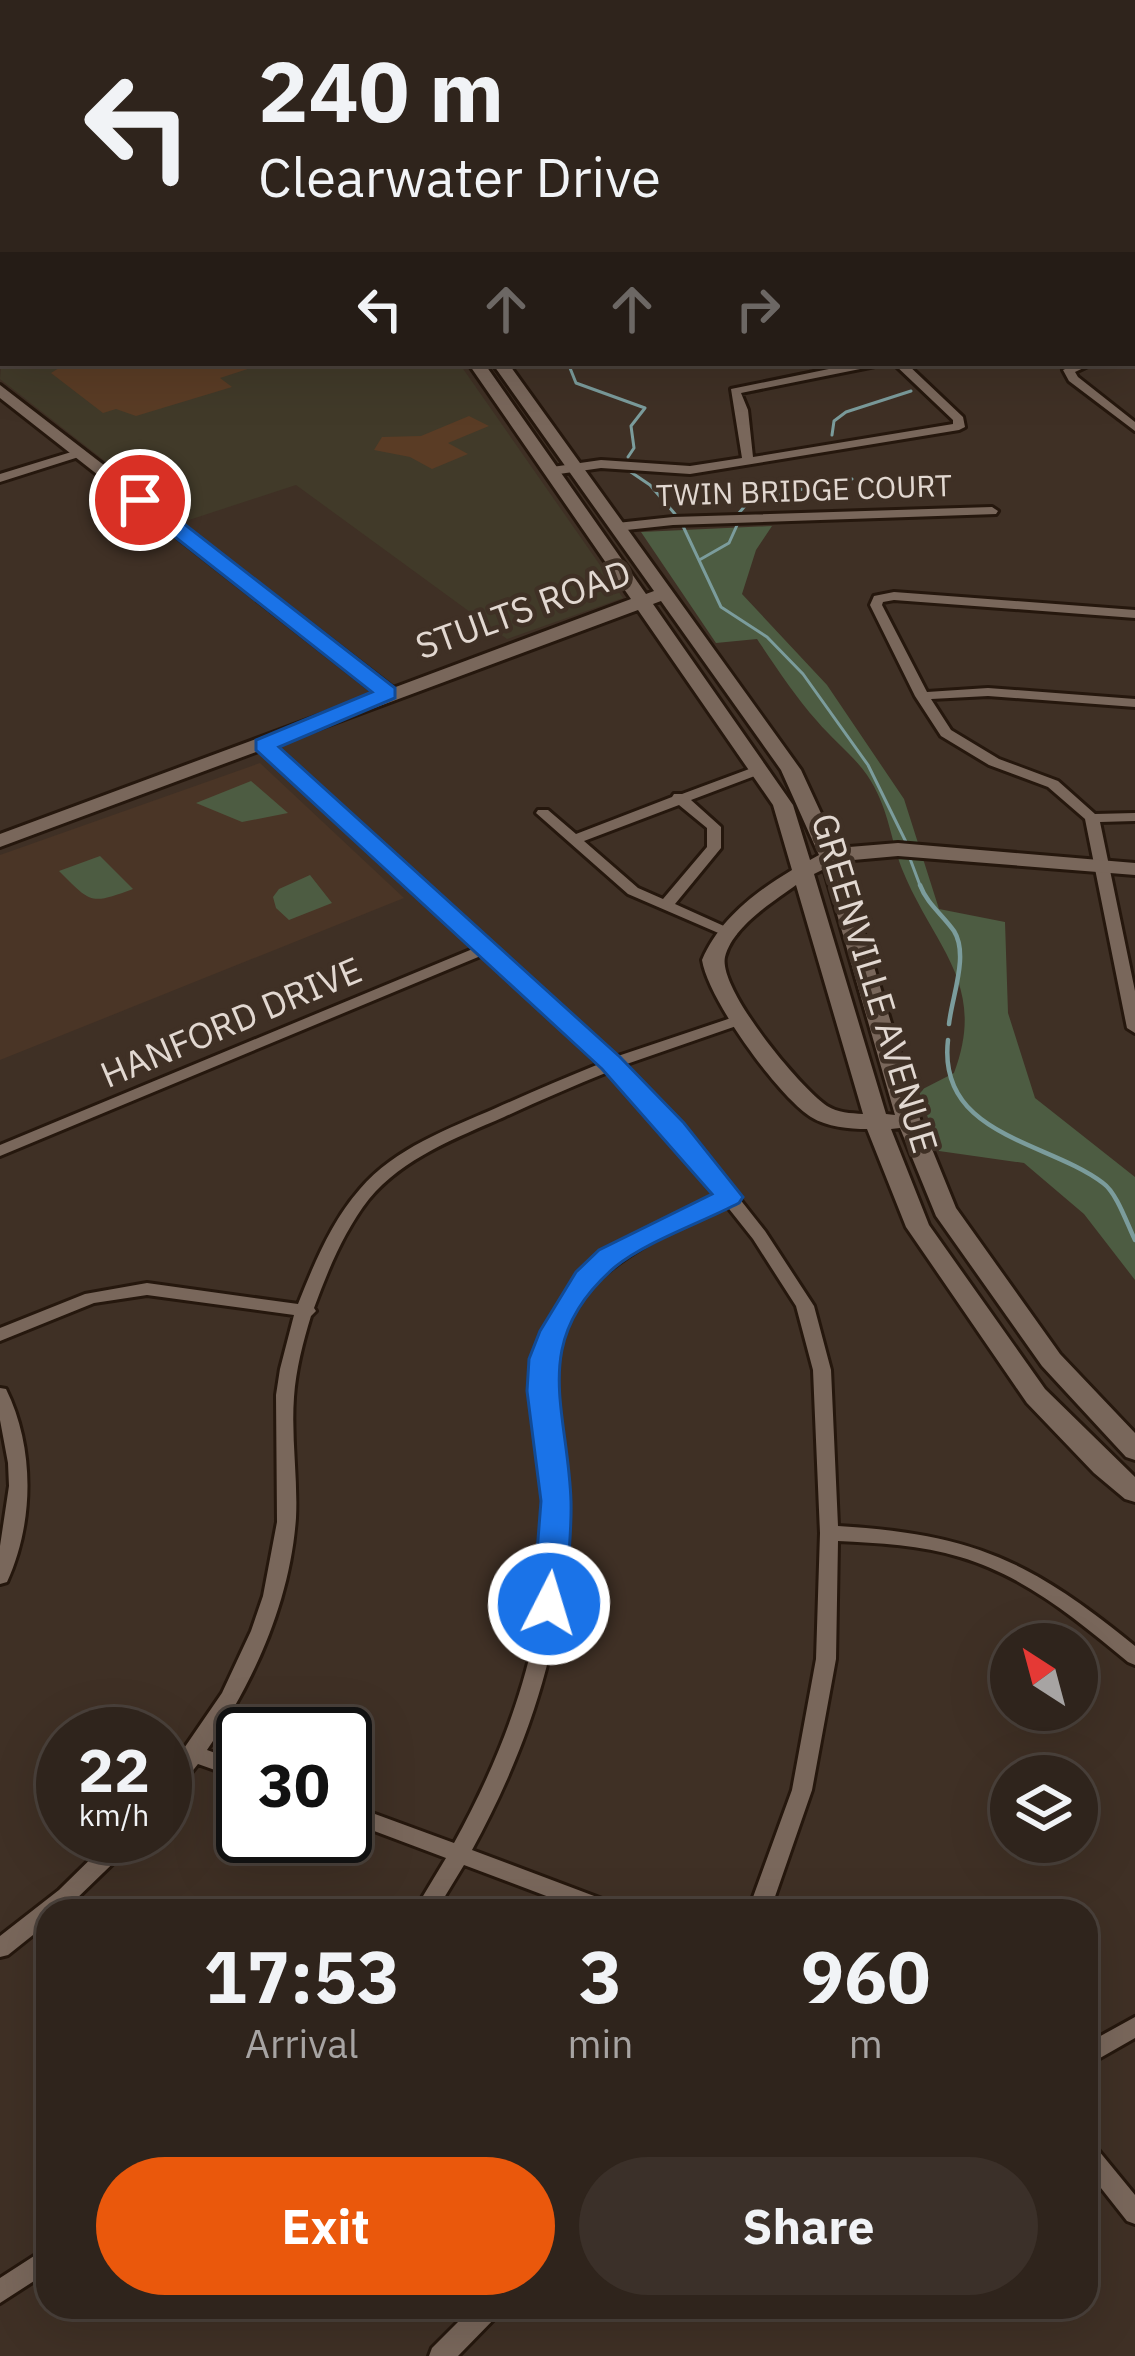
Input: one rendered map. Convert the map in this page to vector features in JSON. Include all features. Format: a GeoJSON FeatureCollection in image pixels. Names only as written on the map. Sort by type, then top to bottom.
{"type":"FeatureCollection","features":[{"type":"Feature","properties":{"kind":"main road","name":"GREENVILLE AVENUE"},"geometry":{"type":"LineString","coordinates":[[478,366],[561,470],[617,527],[791,770],[831,858],[909,1122],[945,1210],[1051,1360],[1135,1450]]}},
{"type":"Feature","properties":{"kind":"main road","name":"GREENVILLE AVENUE"},"geometry":{"type":"LineString","coordinates":[[502,366],[644,602],[790,820],[887,1156],[918,1227],[1001,1352],[1069,1433],[1135,1492]]}},
{"type":"Feature","properties":{"kind":"main road"},"geometry":{"type":"LineString","coordinates":[[0,390],[388,693]]}},
{"type":"Feature","properties":{"kind":"main road","name":"STULTS ROAD"},"geometry":{"type":"LineString","coordinates":[[0,841],[665,593]]}},
{"type":"Feature","properties":{"kind":"main road"},"geometry":{"type":"LineString","coordinates":[[909,1122],[834,1118],[818,1111],[740,1020],[712,973],[713,959],[730,934],[804,870],[860,851],[906,850],[1135,869]]}},
{"type":"Feature","properties":{"kind":"street"},"geometry":{"type":"LineString","coordinates":[[748,461],[735,391],[860,366]]}},
{"type":"Feature","properties":{"kind":"street"},"geometry":{"type":"LineString","coordinates":[[561,470],[614,464],[690,470],[959,427],[958,419],[902,366]]}},
{"type":"Feature","properties":{"kind":"street"},"geometry":{"type":"LineString","coordinates":[[1080,366],[1069,370],[1073,379],[1135,428]]}},
{"type":"Feature","properties":{"kind":"street"},"geometry":{"type":"LineString","coordinates":[[0,478],[81,453]]}},
{"type":"Feature","properties":{"kind":"street","name":"TWIN BRIDGE COURT"},"geometry":{"type":"LineString","coordinates":[[617,527],[673,521],[992,511]]}},
{"type":"Feature","properties":{"kind":"street"},"geometry":{"type":"LineString","coordinates":[[1135,614],[894,596],[878,599],[877,611],[946,733],[964,746],[1053,784],[1092,818],[1126,948],[1135,1028]]}},
{"type":"Feature","properties":{"kind":"street"},"geometry":{"type":"LineString","coordinates":[[922,696],[988,692],[1135,703]]}},
{"type":"Feature","properties":{"kind":"street"},"geometry":{"type":"LineString","coordinates":[[264,745],[611,1063],[674,1129],[729,1197],[805,1306],[822,1370],[830,1612],[817,1725],[802,1790],[763,1899]]}},
{"type":"Feature","properties":{"kind":"street"},"geometry":{"type":"LineString","coordinates":[[573,840],[760,769]]}},
{"type":"Feature","properties":{"kind":"street"},"geometry":{"type":"LineString","coordinates":[[664,906],[714,848],[714,827],[679,797]]}},
{"type":"Feature","properties":{"kind":"street"},"geometry":{"type":"LineString","coordinates":[[543,813],[632,891],[730,934]]}},
{"type":"Feature","properties":{"kind":"street"},"geometry":{"type":"LineString","coordinates":[[1092,818],[1135,817]]}},
{"type":"Feature","properties":{"kind":"street","name":"HANFORD DRIVE"},"geometry":{"type":"LineString","coordinates":[[0,1150],[485,949]]}},
{"type":"Feature","properties":{"kind":"street"},"geometry":{"type":"LineString","coordinates":[[192,1758],[229,1701],[260,1632],[281,1566],[286,1519],[285,1392],[307,1312],[338,1234],[381,1177],[441,1139],[611,1063],[740,1020]]}},
{"type":"Feature","properties":{"kind":"street"},"geometry":{"type":"LineString","coordinates":[[432,1899],[498,1781],[528,1703],[544,1636],[554,1571],[556,1501],[542,1391],[544,1359],[554,1331],[586,1279],[609,1257],[729,1197]]}},
{"type":"Feature","properties":{"kind":"street"},"geometry":{"type":"LineString","coordinates":[[0,1335],[63,1307],[131,1290],[176,1291],[307,1312]]}},
{"type":"Feature","properties":{"kind":"street"},"geometry":{"type":"LineString","coordinates":[[0,1394],[14,1430],[19,1496],[0,1577]]}},
{"type":"Feature","properties":{"kind":"street"},"geometry":{"type":"LineString","coordinates":[[829,1533],[922,1538],[991,1557],[1046,1588],[1135,1657]]}},
{"type":"Feature","properties":{"kind":"street"},"geometry":{"type":"LineString","coordinates":[[195,1754],[216,1762]]}},
{"type":"Feature","properties":{"kind":"street"},"geometry":{"type":"LineString","coordinates":[[372,1822],[577,1899]]}},
{"type":"Feature","properties":{"kind":"street"},"geometry":{"type":"LineString","coordinates":[[62,1899],[100,1863]]}},
{"type":"Feature","properties":{"kind":"street"},"geometry":{"type":"LineString","coordinates":[[0,1948],[36,1920]]}},
{"type":"Feature","properties":{"kind":"street"},"geometry":{"type":"LineString","coordinates":[[1098,2049],[1135,2026]]}},
{"type":"Feature","properties":{"kind":"street"},"geometry":{"type":"LineString","coordinates":[[1098,2167],[1135,2213]]}},
{"type":"Feature","properties":{"kind":"street"},"geometry":{"type":"LineString","coordinates":[[0,2292],[36,2266]]}},
{"type":"Feature","properties":{"kind":"street"},"geometry":{"type":"LineString","coordinates":[[441,2356],[478,2319]]}},
{"type":"Feature","properties":{"kind":"shaded area"},"geometry":{"type":"Polygon","coordinates":[[[1,366],[461,366],[623,598],[507,639],[296,485],[183,522],[0,379],[1,366]]]}},
{"type":"Feature","properties":{"kind":"shaded area"},"geometry":{"type":"Polygon","coordinates":[[[260,763],[404,898],[0,1060],[0,855],[260,763]]]}},
{"type":"Feature","properties":{"kind":"green space"},"geometry":{"type":"Polygon","coordinates":[[[772,526],[756,550],[742,594],[827,685],[904,799],[939,909],[1005,922],[1008,1013],[1035,1098],[1135,1177],[1135,1280],[1084,1214],[1024,1163],[939,1151],[919,1091],[954,1073],[963,1042],[961,989],[902,869],[880,799],[861,768],[809,711],[757,639],[716,643],[641,532],[772,526]]]}},
{"type":"Feature","properties":{"kind":"green space"},"geometry":{"type":"Polygon","coordinates":[[[251,781],[288,813],[242,822],[196,803],[251,781]]]}},
{"type":"Feature","properties":{"kind":"green space"},"geometry":{"type":"Polygon","coordinates":[[[100,856],[133,889],[92,898],[59,871],[100,856]]]}},
{"type":"Feature","properties":{"kind":"green space"},"geometry":{"type":"Polygon","coordinates":[[[310,875],[332,903],[289,920],[276,908],[273,897],[279,889],[310,875]]]}},
{"type":"Feature","properties":{"kind":"building"},"geometry":{"type":"Polygon","coordinates":[[[62,366],[257,366],[220,378],[232,387],[136,416],[116,409],[103,413],[51,373],[62,366]]]}},
{"type":"Feature","properties":{"kind":"building"},"geometry":{"type":"Polygon","coordinates":[[[469,416],[489,426],[448,443],[468,454],[432,469],[410,457],[374,450],[382,437],[421,436],[469,416]]]}},
{"type":"Feature","properties":{"kind":"waterway"},"geometry":{"type":"LineString","coordinates":[[569,366],[576,383],[645,408],[631,426],[634,448],[628,457]]}},
{"type":"Feature","properties":{"kind":"waterway"},"geometry":{"type":"LineString","coordinates":[[832,435],[834,421],[846,412],[911,391]]}},
{"type":"Feature","properties":{"kind":"waterway"},"geometry":{"type":"LineString","coordinates":[[622,466],[650,485],[675,514]]}},
{"type":"Feature","properties":{"kind":"waterway"},"geometry":{"type":"LineString","coordinates":[[739,513],[750,500],[852,479]]}},
{"type":"Feature","properties":{"kind":"waterway"},"geometry":{"type":"LineString","coordinates":[[701,559],[729,543],[738,523]]}},
{"type":"Feature","properties":{"kind":"waterway"},"geometry":{"type":"LineString","coordinates":[[682,524],[721,607],[767,637],[803,674],[868,765],[906,842]]}},
{"type":"Feature","properties":{"kind":"waterway"},"geometry":{"type":"LineString","coordinates":[[909,856],[921,888]]}},
{"type":"Feature","properties":{"kind":"waterway"},"geometry":{"type":"LineString","coordinates":[[920,885],[958,941],[960,964],[949,1024]]}},
{"type":"Feature","properties":{"kind":"waterway"},"geometry":{"type":"LineString","coordinates":[[948,1040],[949,1072],[960,1097],[1001,1132],[1103,1183],[1135,1240]]}},
{"type":"Feature","properties":{"kind":"route"},"geometry":{"type":"LineString","coordinates":[[140,500],[388,693],[264,745],[611,1063],[674,1129],[729,1197],[609,1257],[586,1279],[554,1331],[544,1359],[542,1391],[556,1501],[549,1604]]}}]}
